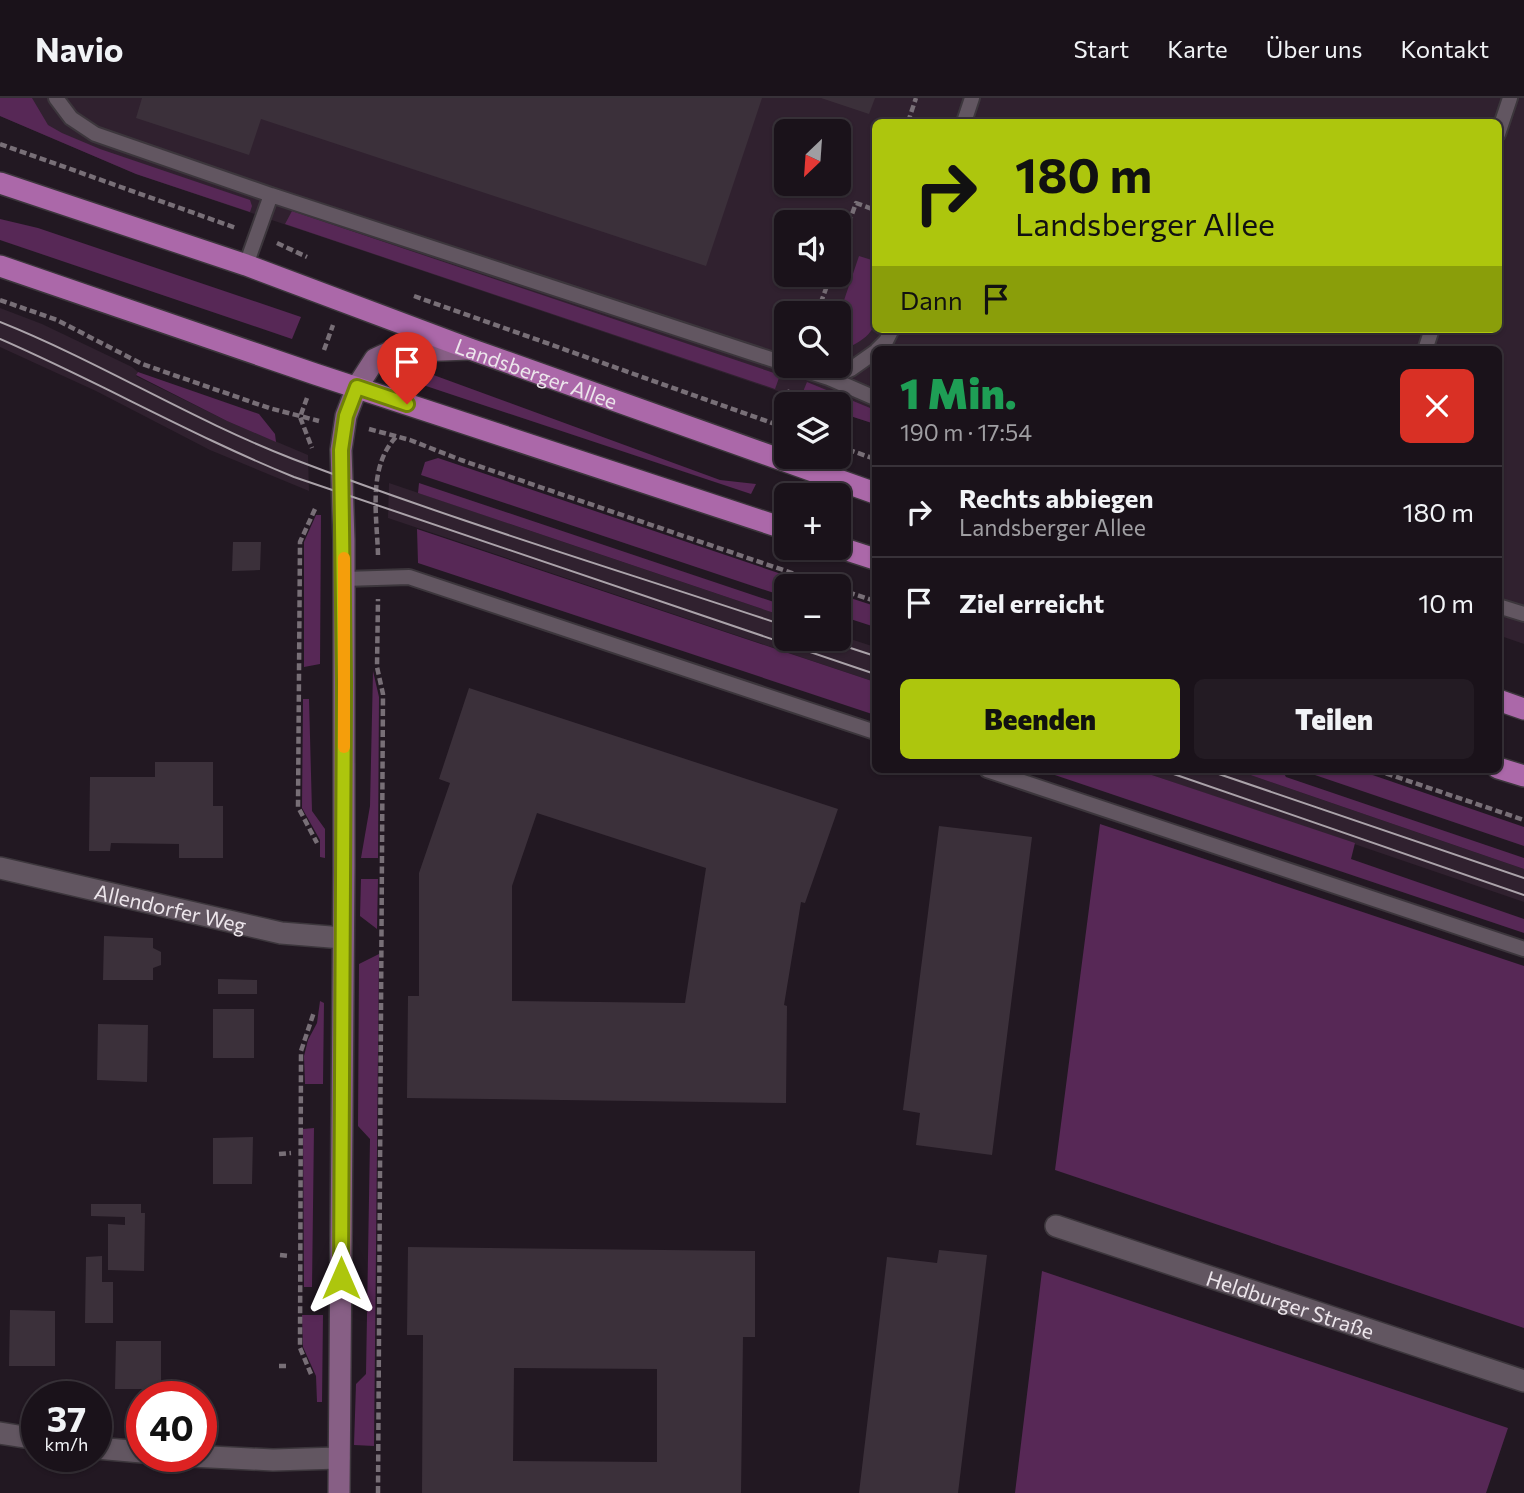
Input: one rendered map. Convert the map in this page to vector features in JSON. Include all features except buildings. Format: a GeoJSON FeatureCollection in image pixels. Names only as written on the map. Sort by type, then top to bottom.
{"type":"FeatureCollection","features":[{"type":"Feature","properties":{"kind":"main road","name":"Landsberger Allee"},"geometry":{"type":"LineString","coordinates":[[0,183],[246,265],[470,349],[872,492]]}},
{"type":"Feature","properties":{"kind":"main road"},"geometry":{"type":"LineString","coordinates":[[0,266],[774,525]]}},
{"type":"Feature","properties":{"kind":"main road"},"geometry":{"type":"LineString","coordinates":[[851,551],[872,558]]}},
{"type":"Feature","properties":{"kind":"main road"},"geometry":{"type":"LineString","coordinates":[[1502,701],[1524,709]]}},
{"type":"Feature","properties":{"kind":"main road"},"geometry":{"type":"LineString","coordinates":[[1502,769],[1524,776]]}},
{"type":"Feature","properties":{"kind":"street"},"geometry":{"type":"LineString","coordinates":[[339,1493],[344,579],[341,450],[345,423],[357,387],[376,359],[390,352],[470,349]]}},
{"type":"Feature","properties":{"kind":"street","name":"Allendorfer Weg"},"geometry":{"type":"LineString","coordinates":[[0,868],[281,933],[343,938]]}},
{"type":"Feature","properties":{"kind":"street","name":"Heldburger Straße"},"geometry":{"type":"LineString","coordinates":[[1056,1226],[1524,1381]]}},
{"type":"Feature","properties":{"kind":"street"},"geometry":{"type":"LineString","coordinates":[[0,1433],[21,1436]]}},
{"type":"Feature","properties":{"kind":"street"},"geometry":{"type":"LineString","coordinates":[[217,1457],[273,1460],[339,1458]]}},
{"type":"Feature","properties":{"kind":"lane"},"geometry":{"type":"LineString","coordinates":[[55,98],[72,118],[95,134],[271,195],[774,360]]}},
{"type":"Feature","properties":{"kind":"lane"},"geometry":{"type":"LineString","coordinates":[[965,119],[972,98]]}},
{"type":"Feature","properties":{"kind":"lane"},"geometry":{"type":"LineString","coordinates":[[1502,122],[1510,98]]}},
{"type":"Feature","properties":{"kind":"lane"},"geometry":{"type":"LineString","coordinates":[[246,265],[271,195]]}},
{"type":"Feature","properties":{"kind":"lane"},"geometry":{"type":"LineString","coordinates":[[851,369],[872,354]]}},
{"type":"Feature","properties":{"kind":"lane"},"geometry":{"type":"LineString","coordinates":[[830,378],[872,397]]}},
{"type":"Feature","properties":{"kind":"lane"},"geometry":{"type":"LineString","coordinates":[[344,579],[409,577],[872,732]]}},
{"type":"Feature","properties":{"kind":"lane"},"geometry":{"type":"LineString","coordinates":[[1502,607],[1524,614]]}},
{"type":"Feature","properties":{"kind":"lane"},"geometry":{"type":"LineString","coordinates":[[996,773],[1524,949]]}},
{"type":"Feature","properties":{"kind":"path"},"geometry":{"type":"LineString","coordinates":[[909,119],[916,98]]}},
{"type":"Feature","properties":{"kind":"path"},"geometry":{"type":"LineString","coordinates":[[0,144],[289,247],[318,262]]}},
{"type":"Feature","properties":{"kind":"path"},"geometry":{"type":"LineString","coordinates":[[851,217],[856,203],[872,208]]}},
{"type":"Feature","properties":{"kind":"path"},"geometry":{"type":"LineString","coordinates":[[403,292],[774,424]]}},
{"type":"Feature","properties":{"kind":"path"},"geometry":{"type":"LineString","coordinates":[[0,300],[57,320],[142,364],[300,417],[345,423],[397,436],[794,574]]}},
{"type":"Feature","properties":{"kind":"path"},"geometry":{"type":"LineString","coordinates":[[300,417],[311,440],[313,453]]}},
{"type":"Feature","properties":{"kind":"path"},"geometry":{"type":"LineString","coordinates":[[378,1493],[383,694],[377,667],[377,477],[387,447],[397,436]]}},
{"type":"Feature","properties":{"kind":"path"},"geometry":{"type":"LineString","coordinates":[[851,451],[872,458]]}},
{"type":"Feature","properties":{"kind":"path"},"geometry":{"type":"LineString","coordinates":[[315,503],[315,511],[300,542],[298,807],[317,843],[317,855]]}},
{"type":"Feature","properties":{"kind":"path"},"geometry":{"type":"LineString","coordinates":[[851,593],[872,600]]}},
{"type":"Feature","properties":{"kind":"path"},"geometry":{"type":"LineString","coordinates":[[1385,773],[1524,820]]}},
{"type":"Feature","properties":{"kind":"path"},"geometry":{"type":"LineString","coordinates":[[313,1377],[300,1348],[300,1097],[301,1051],[314,1016],[314,1002]]}},
{"type":"Feature","properties":{"kind":"path"},"geometry":{"type":"LineString","coordinates":[[279,1154],[291,1153]]}},
{"type":"Feature","properties":{"kind":"path"},"geometry":{"type":"LineString","coordinates":[[281,1255],[290,1256]]}},
{"type":"Feature","properties":{"kind":"path"},"geometry":{"type":"LineString","coordinates":[[279,1366],[289,1366]]}},
{"type":"Feature","properties":{"kind":"shaded area"},"geometry":{"type":"Polygon","coordinates":[[[0,98],[1524,98],[1524,644],[1502,636],[1502,346],[872,346],[872,423],[851,416],[851,392],[781,392],[136,174],[0,116],[0,98]]]}},
{"type":"Feature","properties":{"kind":"shaded area"},"geometry":{"type":"Polygon","coordinates":[[[0,98],[32,98],[48,125],[62,133],[100,149],[250,200],[250,212],[136,174],[0,116],[0,98]]]}},
{"type":"Feature","properties":{"kind":"shaded area"},"geometry":{"type":"Polygon","coordinates":[[[292,211],[774,373],[774,378],[779,378],[775,389],[285,224],[292,211]]]}},
{"type":"Feature","properties":{"kind":"shaded area"},"geometry":{"type":"Polygon","coordinates":[[[0,219],[38,228],[301,317],[292,339],[0,240],[0,219]]]}},
{"type":"Feature","properties":{"kind":"shaded area"},"geometry":{"type":"Polygon","coordinates":[[[859,256],[872,260],[872,330],[851,346],[851,301],[844,301],[848,287],[851,287],[859,256]]]}},
{"type":"Feature","properties":{"kind":"shaded area"},"geometry":{"type":"Polygon","coordinates":[[[0,308],[42,324],[132,367],[138,372],[136,376],[227,421],[308,455],[309,491],[210,450],[96,391],[0,347],[0,308]]]}},
{"type":"Feature","properties":{"kind":"shaded area"},"geometry":{"type":"Polygon","coordinates":[[[398,367],[428,373],[720,480],[756,484],[751,494],[399,377],[394,373],[398,367]]]}},
{"type":"Feature","properties":{"kind":"shaded area"},"geometry":{"type":"Polygon","coordinates":[[[138,372],[259,414],[275,434],[276,442],[227,421],[136,375],[138,372]]]}},
{"type":"Feature","properties":{"kind":"shaded area"},"geometry":{"type":"Polygon","coordinates":[[[807,382],[831,392],[803,392],[807,382]]]}},
{"type":"Feature","properties":{"kind":"shaded area"},"geometry":{"type":"Polygon","coordinates":[[[851,400],[872,409],[872,423],[851,416],[851,400]]]}},
{"type":"Feature","properties":{"kind":"shaded area"},"geometry":{"type":"Polygon","coordinates":[[[438,458],[781,574],[774,574],[774,593],[421,475],[425,462],[438,458]]]}},
{"type":"Feature","properties":{"kind":"shaded area"},"geometry":{"type":"Polygon","coordinates":[[[389,483],[774,613],[774,648],[388,518],[389,483]]]}},
{"type":"Feature","properties":{"kind":"shaded area"},"geometry":{"type":"Polygon","coordinates":[[[419,483],[774,602],[774,613],[418,493],[419,483]]]}},
{"type":"Feature","properties":{"kind":"shaded area"},"geometry":{"type":"Polygon","coordinates":[[[316,515],[321,515],[320,664],[304,667],[304,542],[316,515]]]}},
{"type":"Feature","properties":{"kind":"shaded area"},"geometry":{"type":"Polygon","coordinates":[[[417,529],[774,648],[774,651],[782,651],[872,681],[872,714],[418,563],[417,529]]]}},
{"type":"Feature","properties":{"kind":"shaded area"},"geometry":{"type":"Polygon","coordinates":[[[851,598],[872,605],[872,626],[851,619],[851,598]]]}},
{"type":"Feature","properties":{"kind":"shaded area"},"geometry":{"type":"Polygon","coordinates":[[[851,639],[872,646],[872,681],[783,651],[851,651],[851,639]]]}},
{"type":"Feature","properties":{"kind":"shaded area"},"geometry":{"type":"Polygon","coordinates":[[[373,671],[379,697],[378,858],[361,858],[370,806],[373,671]]]}},
{"type":"Feature","properties":{"kind":"shaded area"},"geometry":{"type":"Polygon","coordinates":[[[303,699],[309,699],[312,811],[325,829],[325,858],[320,857],[320,840],[302,808],[303,699]]]}},
{"type":"Feature","properties":{"kind":"shaded area"},"geometry":{"type":"Polygon","coordinates":[[[1049,773],[1146,773],[1355,843],[1351,859],[1524,919],[1524,933],[1049,773]]]}},
{"type":"Feature","properties":{"kind":"shaded area"},"geometry":{"type":"Polygon","coordinates":[[[1146,773],[1245,773],[1524,869],[1524,902],[1146,773]]]}},
{"type":"Feature","properties":{"kind":"shaded area"},"geometry":{"type":"Polygon","coordinates":[[[1245,773],[1284,773],[1286,777],[1524,858],[1524,869],[1245,773]]]}},
{"type":"Feature","properties":{"kind":"shaded area"},"geometry":{"type":"Polygon","coordinates":[[[1367,773],[1524,827],[1524,846],[1312,774],[1367,773]]]}},
{"type":"Feature","properties":{"kind":"shaded area"},"geometry":{"type":"Polygon","coordinates":[[[1100,824],[1524,966],[1524,1328],[1055,1170],[1100,824]]]}},
{"type":"Feature","properties":{"kind":"shaded area"},"geometry":{"type":"Polygon","coordinates":[[[361,879],[378,879],[377,929],[360,916],[361,879]]]}},
{"type":"Feature","properties":{"kind":"shaded area"},"geometry":{"type":"Polygon","coordinates":[[[379,954],[374,1446],[354,1445],[356,1384],[366,1374],[370,1139],[358,1126],[359,964],[379,954]]]}},
{"type":"Feature","properties":{"kind":"shaded area"},"geometry":{"type":"Polygon","coordinates":[[[320,1001],[324,1003],[323,1084],[305,1084],[304,1056],[308,1040],[317,1023],[320,1001]]]}},
{"type":"Feature","properties":{"kind":"shaded area"},"geometry":{"type":"Polygon","coordinates":[[[314,1128],[312,1287],[304,1287],[303,1129],[314,1128]]]}},
{"type":"Feature","properties":{"kind":"shaded area"},"geometry":{"type":"Polygon","coordinates":[[[1042,1271],[1508,1428],[1486,1493],[1015,1493],[1042,1271]]]}},
{"type":"Feature","properties":{"kind":"shaded area"},"geometry":{"type":"Polygon","coordinates":[[[302,1315],[323,1315],[322,1402],[317,1402],[316,1376],[303,1347],[302,1315]]]}},
{"type":"Feature","properties":{"kind":"tram line"},"geometry":{"type":"LineString","coordinates":[[0,322],[74,355],[219,427],[293,459],[477,525],[774,622]]}},
{"type":"Feature","properties":{"kind":"tram line"},"geometry":{"type":"LineString","coordinates":[[0,339],[294,477],[872,673]]}},
{"type":"Feature","properties":{"kind":"tram line"},"geometry":{"type":"LineString","coordinates":[[851,648],[872,655]]}},
{"type":"Feature","properties":{"kind":"tram line"},"geometry":{"type":"LineString","coordinates":[[1171,773],[1524,895]]}},
{"type":"Feature","properties":{"kind":"tram line"},"geometry":{"type":"LineString","coordinates":[[1216,773],[1524,878]]}},
{"type":"Feature","properties":{"kind":"slow traffic"},"geometry":{"type":"LineString","coordinates":[[344,558],[344,747]]}},
{"type":"Feature","properties":{"kind":"route"},"geometry":{"type":"LineString","coordinates":[[341,1278],[344,867],[344,540],[341,450],[346,416],[357,387],[407,404]]}}]}
